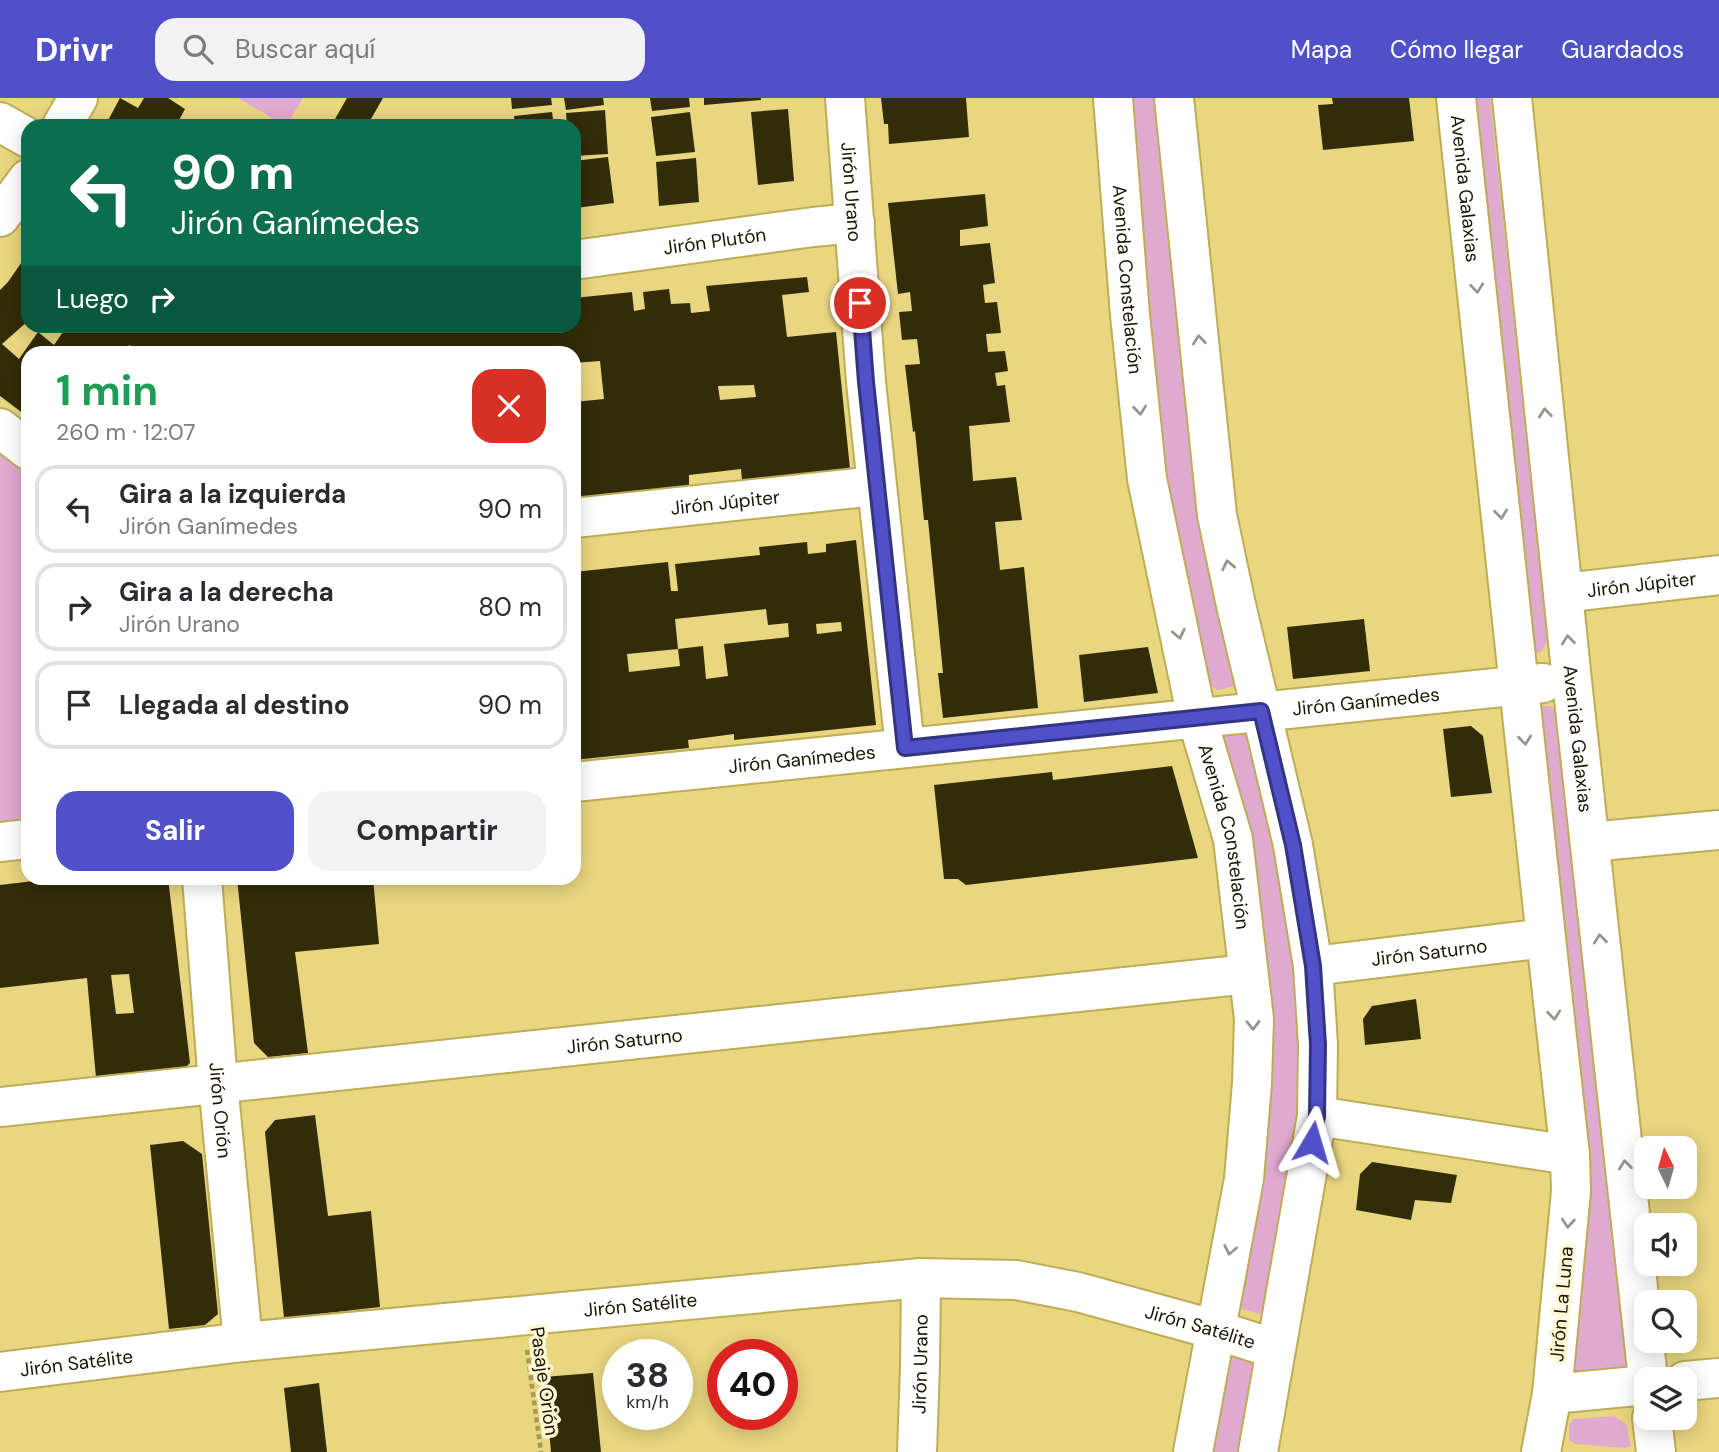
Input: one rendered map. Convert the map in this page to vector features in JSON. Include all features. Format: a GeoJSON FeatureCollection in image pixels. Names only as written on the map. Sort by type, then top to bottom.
{"type":"FeatureCollection","features":[{"type":"Feature","properties":{"kind":"street"},"geometry":{"type":"LineString","coordinates":[[66,119],[78,98]]}},
{"type":"Feature","properties":{"kind":"street","name":"Jirón Urano"},"geometry":{"type":"LineString","coordinates":[[845,98],[866,382],[905,748]]}},
{"type":"Feature","properties":{"kind":"street","name":"Avenida Constelación"},"geometry":{"type":"LineString","coordinates":[[1113,98],[1130,315],[1147,479],[1197,718],[1233,839],[1254,1019],[1244,1178],[1193,1452]]}},
{"type":"Feature","properties":{"kind":"street"},"geometry":{"type":"LineString","coordinates":[[1174,98],[1217,515],[1293,845],[1313,966],[1318,1045],[1317,1116],[1258,1452]]}},
{"type":"Feature","properties":{"kind":"street","name":"Avenida Galaxias"},"geometry":{"type":"LineString","coordinates":[[1456,98],[1570,1155]]}},
{"type":"Feature","properties":{"kind":"street","name":"Avenida Galaxias"},"geometry":{"type":"LineString","coordinates":[[1512,98],[1647,1367]]}},
{"type":"Feature","properties":{"kind":"street"},"geometry":{"type":"LineString","coordinates":[[0,122],[21,134]]}},
{"type":"Feature","properties":{"kind":"street"},"geometry":{"type":"LineString","coordinates":[[0,217],[21,188]]}},
{"type":"Feature","properties":{"kind":"street","name":"Jirón Plutón"},"geometry":{"type":"LineString","coordinates":[[581,259],[855,223]]}},
{"type":"Feature","properties":{"kind":"street"},"geometry":{"type":"LineString","coordinates":[[0,428],[21,444]]}},
{"type":"Feature","properties":{"kind":"street","name":"Jirón Júpiter"},"geometry":{"type":"LineString","coordinates":[[581,517],[876,485]]}},
{"type":"Feature","properties":{"kind":"street","name":"Jirón Júpiter"},"geometry":{"type":"LineString","coordinates":[[1563,593],[1719,575]]}},
{"type":"Feature","properties":{"kind":"street","name":"Jirón Ganímedes"},"geometry":{"type":"LineString","coordinates":[[581,781],[1520,684],[1572,681]]}},
{"type":"Feature","properties":{"kind":"street"},"geometry":{"type":"LineString","coordinates":[[1590,842],[1719,830]]}},
{"type":"Feature","properties":{"kind":"street"},"geometry":{"type":"LineString","coordinates":[[0,842],[21,840]]}},
{"type":"Feature","properties":{"kind":"street","name":"Jirón Orión"},"geometry":{"type":"LineString","coordinates":[[203,885],[243,1342]]}},
{"type":"Feature","properties":{"kind":"street","name":"Jirón Saturno"},"geometry":{"type":"LineString","coordinates":[[1313,966],[1546,938]]}},
{"type":"Feature","properties":{"kind":"street","name":"Jirón Saturno"},"geometry":{"type":"LineString","coordinates":[[0,1107],[1248,974]]}},
{"type":"Feature","properties":{"kind":"street"},"geometry":{"type":"LineString","coordinates":[[1317,1116],[1570,1155]]}},
{"type":"Feature","properties":{"kind":"street","name":"Jirón La Luna"},"geometry":{"type":"LineString","coordinates":[[1541,1452],[1552,1394],[1571,1191],[1570,1155]]}},
{"type":"Feature","properties":{"kind":"street","name":"Jirón Urano"},"geometry":{"type":"LineString","coordinates":[[917,1452],[921,1278]]}},
{"type":"Feature","properties":{"kind":"street","name":"Jirón Satélite"},"geometry":{"type":"LineString","coordinates":[[0,1372],[243,1342],[921,1278],[1016,1280],[1078,1292],[1275,1349]]}},
{"type":"Feature","properties":{"kind":"street"},"geometry":{"type":"LineString","coordinates":[[1697,1380],[1719,1378]]}},
{"type":"Feature","properties":{"kind":"street"},"geometry":{"type":"LineString","coordinates":[[1552,1394],[1634,1386]]}},
{"type":"Feature","properties":{"kind":"street"},"geometry":{"type":"LineString","coordinates":[[1653,1430],[1656,1452]]}},
{"type":"Feature","properties":{"kind":"path","name":"Pasaje Orión"},"geometry":{"type":"LineString","coordinates":[[522,1314],[541,1452]]}},
{"type":"Feature","properties":{"kind":"shaded area"},"geometry":{"type":"Polygon","coordinates":[[[238,98],[303,98],[290,119],[274,119],[238,98]]]}},
{"type":"Feature","properties":{"kind":"shaded area"},"geometry":{"type":"Polygon","coordinates":[[[1122,98],[1162,98],[1236,686],[1217,690],[1205,682],[1167,513],[1122,98]]]}},
{"type":"Feature","properties":{"kind":"shaded area"},"geometry":{"type":"Polygon","coordinates":[[[1463,98],[1490,98],[1548,639],[1542,651],[1531,656],[1463,98]]]}},
{"type":"Feature","properties":{"kind":"shaded area"},"geometry":{"type":"Polygon","coordinates":[[[0,446],[21,460],[21,824],[0,834],[0,446]]]}},
{"type":"Feature","properties":{"kind":"shaded area"},"geometry":{"type":"Polygon","coordinates":[[[1535,706],[1550,706],[1559,714],[1616,1239],[1626,1366],[1615,1379],[1571,1382],[1535,706]]]}},
{"type":"Feature","properties":{"kind":"shaded area"},"geometry":{"type":"Polygon","coordinates":[[[1250,727],[1279,830],[1308,1090],[1274,1304],[1261,1314],[1241,1309],[1235,1298],[1258,1178],[1222,735],[1250,727]]]}},
{"type":"Feature","properties":{"kind":"shaded area"},"geometry":{"type":"Polygon","coordinates":[[[1234,1347],[1262,1362],[1247,1452],[1207,1452],[1226,1355],[1234,1347]]]}},
{"type":"Feature","properties":{"kind":"shaded area"},"geometry":{"type":"Polygon","coordinates":[[[1614,1416],[1626,1424],[1631,1446],[1625,1448],[1575,1444],[1569,1440],[1569,1425],[1573,1419],[1614,1416]]]}},
{"type":"Feature","properties":{"kind":"building"},"geometry":{"type":"Polygon","coordinates":[[[120,98],[138,108],[144,98],[168,98],[185,109],[180,119],[109,119],[120,98]]]}},
{"type":"Feature","properties":{"kind":"building"},"geometry":{"type":"Polygon","coordinates":[[[347,98],[383,98],[371,119],[335,119],[347,98]]]}},
{"type":"Feature","properties":{"kind":"building"},"geometry":{"type":"Polygon","coordinates":[[[511,98],[551,98],[552,105],[512,109],[511,98]]]}},
{"type":"Feature","properties":{"kind":"building"},"geometry":{"type":"Polygon","coordinates":[[[564,98],[603,98],[604,105],[566,110],[564,98]]]}},
{"type":"Feature","properties":{"kind":"building"},"geometry":{"type":"Polygon","coordinates":[[[650,98],[689,98],[690,107],[652,111],[650,98]]]}},
{"type":"Feature","properties":{"kind":"building"},"geometry":{"type":"Polygon","coordinates":[[[704,98],[761,98],[761,100],[704,105],[704,98]]]}},
{"type":"Feature","properties":{"kind":"building"},"geometry":{"type":"Polygon","coordinates":[[[881,98],[966,98],[969,137],[889,144],[888,124],[884,124],[881,98]]]}},
{"type":"Feature","properties":{"kind":"building"},"geometry":{"type":"Polygon","coordinates":[[[1332,98],[1409,98],[1414,141],[1323,150],[1318,105],[1333,104],[1332,98]]]}},
{"type":"Feature","properties":{"kind":"building"},"geometry":{"type":"Polygon","coordinates":[[[788,109],[794,181],[758,185],[751,112],[788,109]]]}},
{"type":"Feature","properties":{"kind":"building"},"geometry":{"type":"Polygon","coordinates":[[[605,110],[608,154],[581,156],[581,119],[566,119],[566,113],[605,110]]]}},
{"type":"Feature","properties":{"kind":"building"},"geometry":{"type":"Polygon","coordinates":[[[552,112],[553,119],[514,119],[514,116],[552,112]]]}},
{"type":"Feature","properties":{"kind":"building"},"geometry":{"type":"Polygon","coordinates":[[[690,112],[695,152],[656,156],[651,117],[690,112]]]}},
{"type":"Feature","properties":{"kind":"building"},"geometry":{"type":"Polygon","coordinates":[[[608,157],[614,203],[581,207],[581,160],[608,157]]]}},
{"type":"Feature","properties":{"kind":"building"},"geometry":{"type":"Polygon","coordinates":[[[696,158],[699,202],[659,206],[656,162],[696,158]]]}},
{"type":"Feature","properties":{"kind":"building"},"geometry":{"type":"Polygon","coordinates":[[[985,194],[988,226],[960,230],[960,246],[990,243],[995,283],[983,285],[985,303],[997,302],[1001,333],[986,334],[988,352],[1005,351],[1008,371],[995,373],[997,386],[1005,385],[1010,422],[969,426],[973,481],[1016,477],[1022,520],[995,522],[1000,570],[1024,567],[1038,708],[943,718],[938,673],[943,673],[928,520],[924,520],[905,365],[920,364],[917,339],[902,340],[899,312],[912,311],[910,292],[898,294],[888,203],[985,194]]]}},
{"type":"Feature","properties":{"kind":"building"},"geometry":{"type":"Polygon","coordinates":[[[21,263],[21,327],[2,344],[19,359],[21,356],[21,412],[0,396],[0,290],[21,263]]]}},
{"type":"Feature","properties":{"kind":"building"},"geometry":{"type":"Polygon","coordinates":[[[807,277],[809,292],[782,295],[787,337],[836,332],[850,469],[742,480],[741,469],[689,475],[689,486],[581,499],[581,401],[604,399],[600,361],[581,362],[581,346],[28,346],[37,333],[54,345],[62,333],[581,333],[581,297],[632,292],[634,311],[645,309],[643,292],[669,289],[671,304],[690,303],[691,313],[710,311],[706,286],[807,277]],[[754,385],[718,386],[720,400],[756,397],[754,385]]]}},
{"type":"Feature","properties":{"kind":"building"},"geometry":{"type":"Polygon","coordinates":[[[856,540],[876,725],[734,740],[734,734],[688,740],[689,748],[581,759],[581,571],[668,562],[671,591],[678,591],[675,564],[760,555],[759,547],[807,542],[808,554],[826,552],[826,544],[856,540]],[[766,609],[675,619],[678,649],[703,646],[706,679],[728,676],[724,644],[789,637],[788,623],[768,625],[766,609]],[[841,622],[816,624],[817,634],[842,631],[841,622]],[[678,649],[627,654],[629,672],[680,666],[678,649]]]}},
{"type":"Feature","properties":{"kind":"building"},"geometry":{"type":"Polygon","coordinates":[[[1364,619],[1370,671],[1293,679],[1287,627],[1364,619]]]}},
{"type":"Feature","properties":{"kind":"building"},"geometry":{"type":"Polygon","coordinates":[[[1148,647],[1158,693],[1084,702],[1079,655],[1148,647]]]}},
{"type":"Feature","properties":{"kind":"building"},"geometry":{"type":"Polygon","coordinates":[[[1471,726],[1483,736],[1492,793],[1451,797],[1443,729],[1471,726]]]}},
{"type":"Feature","properties":{"kind":"building"},"geometry":{"type":"Polygon","coordinates":[[[1172,766],[1198,858],[966,885],[958,879],[944,879],[934,785],[1052,772],[1053,780],[1172,766]]]}},
{"type":"Feature","properties":{"kind":"building"},"geometry":{"type":"Polygon","coordinates":[[[21,883],[21,885],[169,885],[190,1063],[182,1071],[96,1078],[87,978],[0,988],[0,885],[21,883]],[[129,974],[111,975],[116,1014],[134,1013],[129,974]]]}},
{"type":"Feature","properties":{"kind":"building"},"geometry":{"type":"Polygon","coordinates":[[[238,885],[374,885],[379,944],[295,952],[308,1053],[268,1057],[254,1043],[238,885]]]}},
{"type":"Feature","properties":{"kind":"building"},"geometry":{"type":"Polygon","coordinates":[[[1416,999],[1421,1039],[1365,1045],[1363,1019],[1372,1006],[1416,999]]]}},
{"type":"Feature","properties":{"kind":"building"},"geometry":{"type":"Polygon","coordinates":[[[315,1115],[328,1216],[371,1211],[380,1307],[284,1318],[265,1132],[275,1120],[315,1115]]]}},
{"type":"Feature","properties":{"kind":"building"},"geometry":{"type":"Polygon","coordinates":[[[183,1141],[202,1154],[218,1314],[205,1325],[169,1329],[150,1145],[183,1141]]]}},
{"type":"Feature","properties":{"kind":"building"},"geometry":{"type":"Polygon","coordinates":[[[1372,1162],[1457,1175],[1451,1203],[1415,1200],[1411,1220],[1356,1210],[1360,1174],[1372,1162]]]}},
{"type":"Feature","properties":{"kind":"building"},"geometry":{"type":"Polygon","coordinates":[[[593,1373],[601,1452],[551,1452],[544,1377],[593,1373]]]}},
{"type":"Feature","properties":{"kind":"building"},"geometry":{"type":"Polygon","coordinates":[[[319,1383],[327,1452],[291,1452],[284,1388],[319,1383]]]}},
{"type":"Feature","properties":{"kind":"route"},"geometry":{"type":"LineString","coordinates":[[860,303],[905,748],[1261,711],[1293,845],[1313,966],[1318,1045],[1317,1116],[1312,1142]]}}]}
